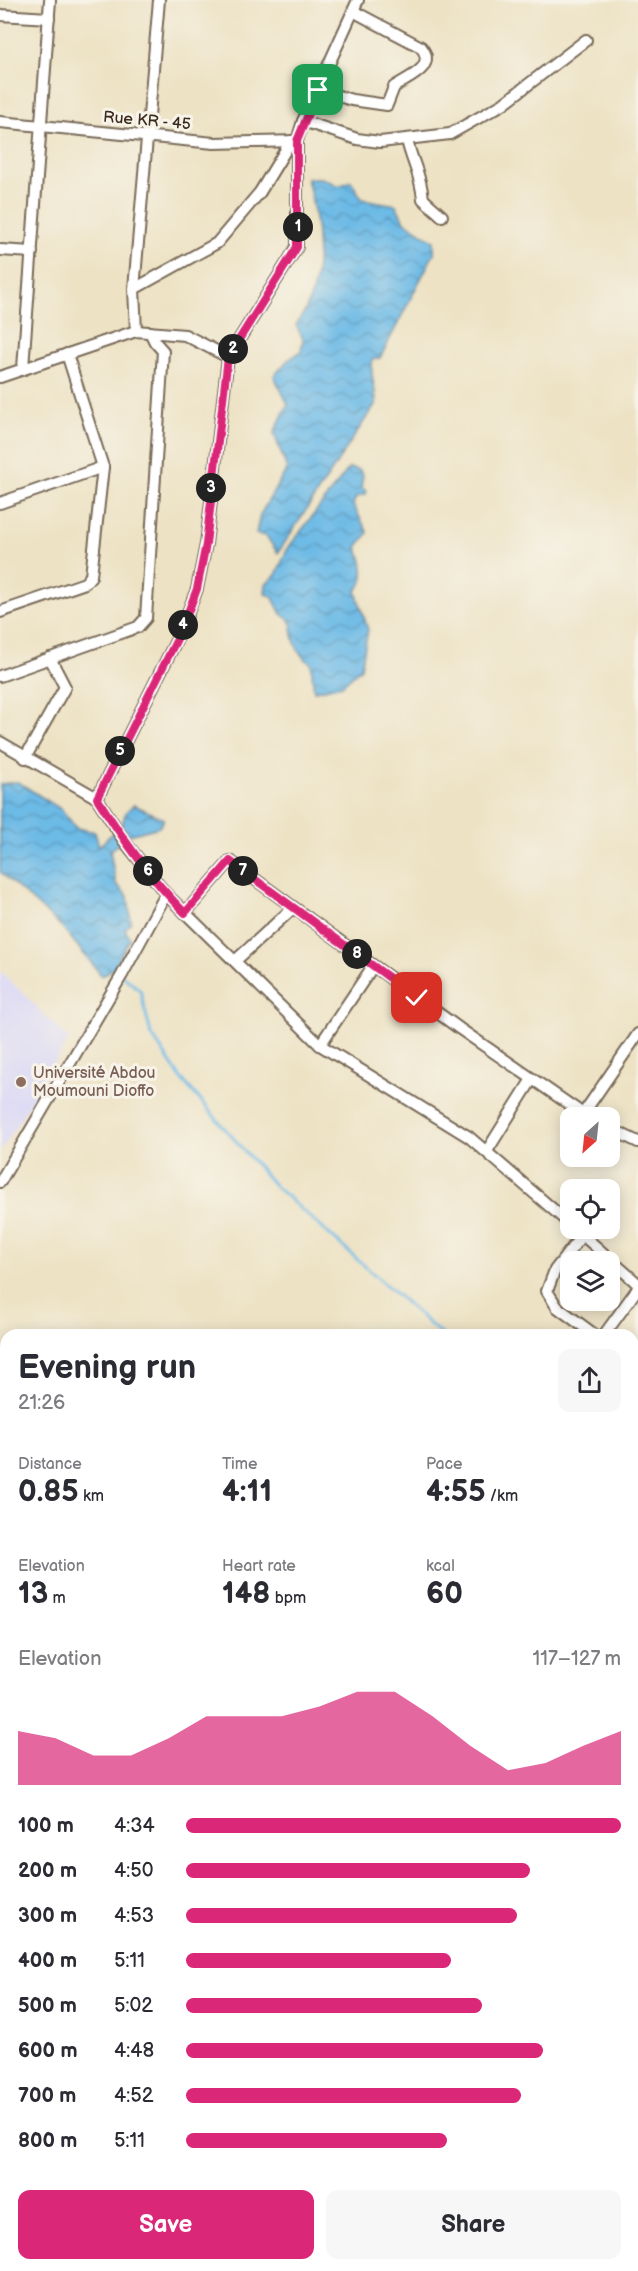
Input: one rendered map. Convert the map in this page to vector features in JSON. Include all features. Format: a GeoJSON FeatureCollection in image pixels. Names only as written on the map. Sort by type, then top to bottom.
{"type":"FeatureCollection","features":[{"type":"Feature","properties":{"kind":"street"},"geometry":{"type":"LineString","coordinates":[[23,368],[50,0]]}},
{"type":"Feature","properties":{"kind":"street"},"geometry":{"type":"LineString","coordinates":[[136,331],[134,289],[159,0]]}},
{"type":"Feature","properties":{"kind":"street"},"geometry":{"type":"LineString","coordinates":[[134,289],[217,243],[260,192],[294,141],[358,0]]}},
{"type":"Feature","properties":{"kind":"street"},"geometry":{"type":"LineString","coordinates":[[318,90],[352,100],[387,105],[394,87],[416,75],[424,66],[425,55],[421,47],[353,11]]}},
{"type":"Feature","properties":{"kind":"street"},"geometry":{"type":"LineString","coordinates":[[0,15],[49,18]]}},
{"type":"Feature","properties":{"kind":"street"},"geometry":{"type":"LineString","coordinates":[[303,121],[357,139],[380,142],[444,136],[462,129],[528,86],[586,40]]}},
{"type":"Feature","properties":{"kind":"street","name":"Rue KR - 45"},"geometry":{"type":"LineString","coordinates":[[0,122],[148,137],[236,143],[294,141]]}},
{"type":"Feature","properties":{"kind":"street"},"geometry":{"type":"LineString","coordinates":[[407,140],[412,160],[423,182],[425,202],[442,216]]}},
{"type":"Feature","properties":{"kind":"street"},"geometry":{"type":"LineString","coordinates":[[97,798],[180,633],[197,589],[206,544],[228,357],[297,247],[294,141]]}},
{"type":"Feature","properties":{"kind":"street"},"geometry":{"type":"LineString","coordinates":[[0,250],[32,252]]}},
{"type":"Feature","properties":{"kind":"street"},"geometry":{"type":"LineString","coordinates":[[0,376],[136,331],[185,335],[228,357]]}},
{"type":"Feature","properties":{"kind":"street"},"geometry":{"type":"LineString","coordinates":[[0,676],[138,627],[146,618],[164,351],[155,342],[150,332]]}},
{"type":"Feature","properties":{"kind":"street"},"geometry":{"type":"LineString","coordinates":[[0,612],[89,580],[103,467],[67,354]]}},
{"type":"Feature","properties":{"kind":"street"},"geometry":{"type":"LineString","coordinates":[[0,502],[103,467]]}},
{"type":"Feature","properties":{"kind":"street"},"geometry":{"type":"LineString","coordinates":[[25,758],[65,687],[50,658]]}},
{"type":"Feature","properties":{"kind":"street"},"geometry":{"type":"LineString","coordinates":[[0,742],[97,798],[125,842],[166,894],[320,1045],[487,1151],[560,1215]]}},
{"type":"Feature","properties":{"kind":"street"},"geometry":{"type":"LineString","coordinates":[[185,913],[230,861],[373,966],[573,1107]]}},
{"type":"Feature","properties":{"kind":"street"},"geometry":{"type":"LineString","coordinates":[[0,1182],[166,894]]}},
{"type":"Feature","properties":{"kind":"street"},"geometry":{"type":"LineString","coordinates":[[235,961],[293,908]]}},
{"type":"Feature","properties":{"kind":"street"},"geometry":{"type":"LineString","coordinates":[[320,1045],[373,966]]}},
{"type":"Feature","properties":{"kind":"street"},"geometry":{"type":"LineString","coordinates":[[592,1107],[638,1034]]}},
{"type":"Feature","properties":{"kind":"street"},"geometry":{"type":"LineString","coordinates":[[487,1151],[532,1079]]}},
{"type":"Feature","properties":{"kind":"street"},"geometry":{"type":"LineString","coordinates":[[620,1133],[638,1142]]}},
{"type":"Feature","properties":{"kind":"street"},"geometry":{"type":"LineString","coordinates":[[575,1239],[555,1270],[547,1291],[557,1307],[588,1329]]}},
{"type":"Feature","properties":{"kind":"street"},"geometry":{"type":"LineString","coordinates":[[587,1239],[638,1286],[608,1329]]}},
{"type":"Feature","properties":{"kind":"shaded area","name":"Université Abdou Moumouni Dioffo"},"geometry":{"type":"Polygon","coordinates":[[[0,971],[69,1039],[0,1152],[0,971]]]}},
{"type":"Feature","properties":{"kind":"water"},"geometry":{"type":"Polygon","coordinates":[[[307,178],[322,178],[339,186],[351,181],[362,199],[396,205],[404,221],[434,241],[434,253],[380,358],[373,359],[376,403],[278,553],[266,536],[256,534],[260,515],[287,469],[274,433],[288,404],[274,376],[287,361],[301,351],[303,339],[296,325],[306,309],[316,273],[317,234],[307,178]]]}},
{"type":"Feature","properties":{"kind":"water"},"geometry":{"type":"Polygon","coordinates":[[[349,468],[359,470],[363,475],[361,487],[366,494],[356,497],[353,505],[368,533],[357,547],[363,576],[356,591],[368,630],[361,668],[342,685],[314,691],[311,663],[298,650],[291,621],[281,614],[272,596],[265,594],[266,584],[276,575],[288,548],[349,468]]]}},
{"type":"Feature","properties":{"kind":"water"},"geometry":{"type":"Polygon","coordinates":[[[18,782],[62,810],[76,828],[95,832],[99,846],[122,824],[126,812],[134,805],[164,819],[159,827],[129,835],[110,851],[116,884],[128,896],[131,922],[125,929],[130,939],[116,964],[102,976],[62,927],[0,872],[0,784],[18,782]]]}},
{"type":"Feature","properties":{"kind":"waterway"},"geometry":{"type":"LineString","coordinates":[[112,967],[140,990],[151,1034],[180,1077],[275,1186],[435,1329]]}},
{"type":"Feature","properties":{"kind":"place","name":"Université Abdou Moumouni Dioffo"},"geometry":{"type":"Point","coordinates":[21,1082]}},
{"type":"Feature","properties":{"kind":"route"},"geometry":{"type":"LineString","coordinates":[[318,90],[303,121],[297,141],[297,247],[228,357],[206,544],[197,589],[180,633],[97,798],[125,842],[166,894],[185,913],[230,861],[417,998]]}}]}
